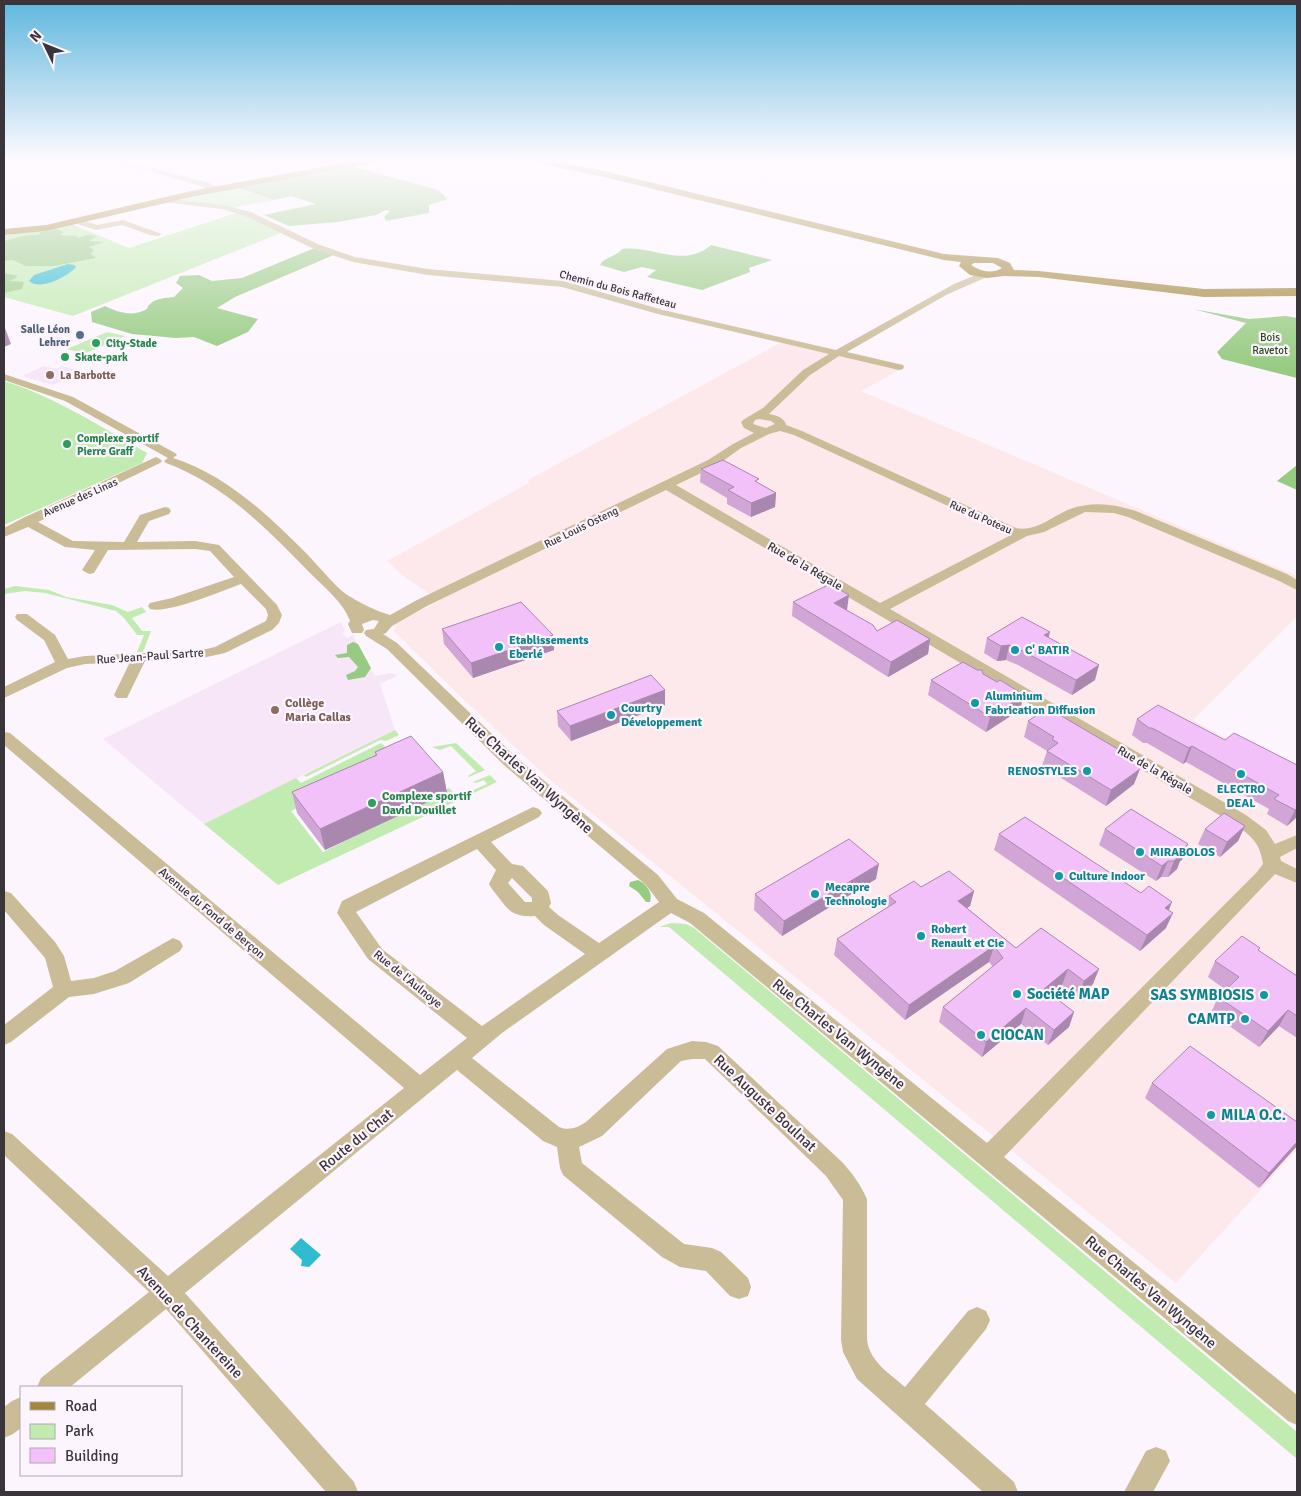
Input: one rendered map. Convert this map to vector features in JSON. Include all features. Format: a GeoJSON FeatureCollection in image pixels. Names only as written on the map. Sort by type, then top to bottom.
{"type":"FeatureCollection","features":[{"type":"Feature","properties":{"kind":"main road"},"geometry":{"type":"LineString","coordinates":[[4,232],[27,230]]}},
{"type":"Feature","properties":{"kind":"main road"},"geometry":{"type":"LineString","coordinates":[[833,230],[944,257],[968,265],[986,274],[1006,269],[1204,293],[1297,292]]}},
{"type":"Feature","properties":{"kind":"main road"},"geometry":{"type":"LineString","coordinates":[[968,265],[994,260],[1006,269]]}},
{"type":"Feature","properties":{"kind":"street"},"geometry":{"type":"LineString","coordinates":[[142,230],[158,234]]}},
{"type":"Feature","properties":{"kind":"street","name":"Chemin du Bois Raffeteau"},"geometry":{"type":"LineString","coordinates":[[281,230],[317,247],[360,261],[428,272],[563,284],[647,309],[899,367]]}},
{"type":"Feature","properties":{"kind":"street"},"geometry":{"type":"LineString","coordinates":[[959,284],[967,276],[968,265]]}},
{"type":"Feature","properties":{"kind":"street"},"geometry":{"type":"LineString","coordinates":[[766,431],[756,430],[748,426],[746,422],[760,416],[775,405],[804,375],[959,284],[986,274]]}},
{"type":"Feature","properties":{"kind":"street"},"geometry":{"type":"LineString","coordinates":[[779,423],[784,407],[804,385],[841,354]]}},
{"type":"Feature","properties":{"kind":"street","name":"Rue Charles Van Wyngène"},"geometry":{"type":"LineString","coordinates":[[4,377],[70,399],[161,456],[182,463],[197,471],[242,502],[268,524],[343,598],[378,623],[392,646],[511,762],[652,880],[670,904],[697,918],[1297,1412]]}},
{"type":"Feature","properties":{"kind":"street","name":"Rue du Poteau"},"geometry":{"type":"LineString","coordinates":[[760,416],[770,416],[779,423],[1007,530],[1022,534],[1039,531],[1083,509],[1111,508],[1132,514],[1282,577],[1297,586]]}},
{"type":"Feature","properties":{"kind":"street","name":"Rue Louis Osteng"},"geometry":{"type":"LineString","coordinates":[[357,621],[378,623],[422,603],[718,460],[737,446],[779,423]]}},
{"type":"Feature","properties":{"kind":"street","name":"Rue Louis Osteng"},"geometry":{"type":"LineString","coordinates":[[737,446],[746,434],[748,426]]}},
{"type":"Feature","properties":{"kind":"street","name":"Avenue des Linas"},"geometry":{"type":"LineString","coordinates":[[4,533],[161,456]]}},
{"type":"Feature","properties":{"kind":"street","name":"Rue de la Régale"},"geometry":{"type":"LineString","coordinates":[[667,485],[1251,826],[1263,838],[1272,859]]}},
{"type":"Feature","properties":{"kind":"street"},"geometry":{"type":"LineString","coordinates":[[128,546],[144,518],[165,511]]}},
{"type":"Feature","properties":{"kind":"street","name":"Rue Jean-Paul Sartre"},"geometry":{"type":"LineString","coordinates":[[4,692],[63,664],[85,660],[212,652],[268,627],[274,619],[274,612],[244,578],[218,551],[208,546],[104,546],[70,544],[27,521]]}},
{"type":"Feature","properties":{"kind":"street"},"geometry":{"type":"LineString","coordinates":[[879,609],[1022,534]]}},
{"type":"Feature","properties":{"kind":"street"},"geometry":{"type":"LineString","coordinates":[[89,570],[104,546]]}},
{"type":"Feature","properties":{"kind":"street"},"geometry":{"type":"LineString","coordinates":[[155,606],[175,602],[244,578]]}},
{"type":"Feature","properties":{"kind":"street","name":"Rue Charles Van Wyngène"},"geometry":{"type":"LineString","coordinates":[[343,598],[354,613],[357,621]]}},
{"type":"Feature","properties":{"kind":"street"},"geometry":{"type":"LineString","coordinates":[[22,617],[50,638],[63,664]]}},
{"type":"Feature","properties":{"kind":"street"},"geometry":{"type":"LineString","coordinates":[[122,695],[139,658]]}},
{"type":"Feature","properties":{"kind":"street","name":"Avenue du Fond de Berçon"},"geometry":{"type":"LineString","coordinates":[[4,737],[420,1088]]}},
{"type":"Feature","properties":{"kind":"street","name":"Rue de l'Aulnoye"},"geometry":{"type":"LineString","coordinates":[[482,1038],[380,958],[368,945],[346,913],[349,906],[534,813]]}},
{"type":"Feature","properties":{"kind":"street"},"geometry":{"type":"LineString","coordinates":[[988,1157],[1263,877],[1272,859],[1297,840]]}},
{"type":"Feature","properties":{"kind":"street"},"geometry":{"type":"LineString","coordinates":[[480,841],[507,871],[517,871],[540,896],[542,903],[540,908],[551,920],[600,954]]}},
{"type":"Feature","properties":{"kind":"street"},"geometry":{"type":"LineString","coordinates":[[1272,859],[1297,876]]}},
{"type":"Feature","properties":{"kind":"street"},"geometry":{"type":"LineString","coordinates":[[4,898],[54,956],[64,990]]}},
{"type":"Feature","properties":{"kind":"street","name":"Route du Chat"},"geometry":{"type":"LineString","coordinates":[[51,1386],[456,1058],[670,904]]}},
{"type":"Feature","properties":{"kind":"street"},"geometry":{"type":"LineString","coordinates":[[4,1036],[64,990],[94,986],[122,977],[173,946]]}},
{"type":"Feature","properties":{"kind":"street","name":"Rue Auguste Boulnat"},"geometry":{"type":"LineString","coordinates":[[567,1140],[579,1138],[594,1130],[674,1055],[695,1049],[710,1052],[827,1162],[848,1185],[855,1199],[854,1340],[856,1352],[866,1370],[1004,1492]]}},
{"type":"Feature","properties":{"kind":"street"},"geometry":{"type":"LineString","coordinates":[[456,1058],[551,1134],[567,1140],[571,1168],[671,1249],[680,1254],[712,1260],[739,1287]]}},
{"type":"Feature","properties":{"kind":"street","name":"Avenue de Chantereine"},"geometry":{"type":"LineString","coordinates":[[4,1141],[167,1292],[344,1492]]}},
{"type":"Feature","properties":{"kind":"street"},"geometry":{"type":"LineString","coordinates":[[906,1406],[977,1320]]}},
{"type":"Feature","properties":{"kind":"street"},"geometry":{"type":"LineString","coordinates":[[4,1425],[20,1411]]}},
{"type":"Feature","properties":{"kind":"street"},"geometry":{"type":"LineString","coordinates":[[1138,1492],[1156,1461]]}},
{"type":"Feature","properties":{"kind":"shaded area"},"geometry":{"type":"Polygon","coordinates":[[[782,342],[901,369],[861,391],[1297,576],[1297,617],[1193,720],[1297,777],[1297,1150],[1176,1283],[549,779],[394,631],[396,623],[399,621],[440,601],[402,575],[387,561],[529,483],[528,480],[782,342]]]}},
{"type":"Feature","properties":{"kind":"shaded area","name":"La Barbotte"},"geometry":{"type":"Polygon","coordinates":[[[44,366],[56,369],[62,366],[82,372],[53,385],[22,376],[44,366]]]}},
{"type":"Feature","properties":{"kind":"shaded area","name":"Collège Maria Callas"},"geometry":{"type":"Polygon","coordinates":[[[341,622],[345,631],[342,634],[347,638],[353,635],[375,676],[390,673],[397,676],[380,684],[395,730],[204,824],[103,739],[341,622]]]}},
{"type":"Feature","properties":{"kind":"green space"},"geometry":{"type":"Polygon","coordinates":[[[43,230],[85,230],[129,248],[185,230],[275,230],[281,233],[73,316],[4,297],[4,235],[43,230]]]}},
{"type":"Feature","properties":{"kind":"green space"},"geometry":{"type":"Polygon","coordinates":[[[59,230],[63,232],[61,235],[78,236],[77,238],[86,235],[97,236],[89,241],[103,242],[89,247],[94,250],[91,254],[96,258],[54,266],[26,266],[13,260],[4,261],[4,241],[28,235],[39,235],[41,232],[59,230]]]}},
{"type":"Feature","properties":{"kind":"green space"},"geometry":{"type":"Polygon","coordinates":[[[711,245],[772,260],[749,268],[750,272],[702,290],[647,277],[656,270],[642,267],[624,272],[600,265],[604,260],[617,254],[622,249],[645,250],[679,256],[700,252],[711,245]]]}},
{"type":"Feature","properties":{"kind":"green space"},"geometry":{"type":"Polygon","coordinates":[[[317,247],[336,254],[235,297],[217,308],[258,319],[248,332],[217,346],[194,337],[176,338],[132,334],[92,322],[91,312],[105,306],[120,312],[135,313],[145,310],[152,302],[174,297],[183,288],[176,283],[180,276],[199,275],[212,281],[242,278],[317,247]]]}},
{"type":"Feature","properties":{"kind":"green space"},"geometry":{"type":"Polygon","coordinates":[[[4,273],[18,276],[10,281],[24,282],[22,289],[4,293],[4,273]]]}},
{"type":"Feature","properties":{"kind":"green space","name":"Bois Ravetot"},"geometry":{"type":"Polygon","coordinates":[[[1193,309],[1249,319],[1286,316],[1297,318],[1297,378],[1222,359],[1217,352],[1246,323],[1193,309]]]}},
{"type":"Feature","properties":{"kind":"green space","name":"City-Stade"},"geometry":{"type":"Polygon","coordinates":[[[107,332],[125,336],[84,354],[67,349],[107,332]]]}},
{"type":"Feature","properties":{"kind":"green space","name":"Complexe sportif Pierre Graff"},"geometry":{"type":"Polygon","coordinates":[[[4,381],[60,404],[147,453],[142,463],[4,525],[4,381]]]}},
{"type":"Feature","properties":{"kind":"green space"},"geometry":{"type":"Polygon","coordinates":[[[1297,465],[1297,490],[1277,481],[1297,465]]]}},
{"type":"Feature","properties":{"kind":"green space"},"geometry":{"type":"Polygon","coordinates":[[[15,586],[49,590],[66,597],[112,605],[128,612],[142,607],[146,612],[132,618],[142,631],[151,631],[143,652],[137,652],[144,635],[137,635],[116,611],[45,593],[25,591],[4,594],[4,589],[15,586]]]}},
{"type":"Feature","properties":{"kind":"green space"},"geometry":{"type":"Polygon","coordinates":[[[353,642],[358,644],[371,668],[365,677],[348,680],[346,675],[355,671],[358,667],[349,657],[338,658],[335,655],[347,653],[347,645],[353,642]]]}},
{"type":"Feature","properties":{"kind":"green space"},"geometry":{"type":"Polygon","coordinates":[[[395,730],[399,735],[386,741],[380,740],[306,777],[304,775],[395,730]]]}},
{"type":"Feature","properties":{"kind":"green space"},"geometry":{"type":"Polygon","coordinates":[[[381,743],[392,753],[331,792],[291,811],[323,852],[449,788],[458,797],[487,784],[484,780],[476,783],[473,782],[490,775],[497,782],[278,885],[204,824],[296,778],[301,783],[381,743]]]}},
{"type":"Feature","properties":{"kind":"green space"},"geometry":{"type":"Polygon","coordinates":[[[456,743],[485,770],[469,777],[476,771],[451,746],[440,750],[432,747],[456,743]]]}},
{"type":"Feature","properties":{"kind":"green space"},"geometry":{"type":"Polygon","coordinates":[[[638,880],[648,889],[651,895],[650,902],[646,902],[638,892],[629,886],[630,882],[638,880]]]}},
{"type":"Feature","properties":{"kind":"green space"},"geometry":{"type":"Polygon","coordinates":[[[671,923],[686,924],[694,928],[1297,1432],[1297,1459],[669,927],[659,927],[671,923]]]}},
{"type":"Feature","properties":{"kind":"water"},"geometry":{"type":"Polygon","coordinates":[[[68,264],[76,267],[53,282],[34,284],[29,281],[34,275],[68,264]]]}},
{"type":"Feature","properties":{"kind":"water"},"geometry":{"type":"Polygon","coordinates":[[[301,1238],[321,1255],[309,1267],[301,1266],[302,1260],[290,1249],[301,1238]]]}},
{"type":"Feature","properties":{"kind":"building"},"geometry":{"type":"Polygon","coordinates":[[[723,460],[759,479],[755,481],[776,493],[751,503],[728,490],[734,487],[701,469],[723,460]]]}},
{"type":"Feature","properties":{"kind":"building"},"geometry":{"type":"Polygon","coordinates":[[[830,584],[849,595],[834,603],[873,625],[877,631],[897,620],[930,639],[891,662],[793,602],[830,584]]]}},
{"type":"Feature","properties":{"kind":"building"},"geometry":{"type":"Polygon","coordinates":[[[521,602],[553,635],[471,663],[442,629],[521,602]]]}},
{"type":"Feature","properties":{"kind":"building"},"geometry":{"type":"Polygon","coordinates":[[[1022,617],[1050,632],[1044,635],[1099,665],[1076,680],[1021,650],[1009,645],[1001,646],[987,638],[1022,617]]]}},
{"type":"Feature","properties":{"kind":"building"},"geometry":{"type":"Polygon","coordinates":[[[963,662],[977,670],[982,670],[983,674],[997,682],[1000,680],[1024,695],[990,717],[931,680],[963,662]]]}},
{"type":"Feature","properties":{"kind":"building"},"geometry":{"type":"Polygon","coordinates":[[[651,675],[665,690],[570,726],[557,711],[651,675]]]}},
{"type":"Feature","properties":{"kind":"building"},"geometry":{"type":"Polygon","coordinates":[[[1158,705],[1225,740],[1234,733],[1297,765],[1297,808],[1295,810],[1274,799],[1279,795],[1192,746],[1189,748],[1149,728],[1137,719],[1158,705]]]}},
{"type":"Feature","properties":{"kind":"building"},"geometry":{"type":"Polygon","coordinates":[[[1048,708],[1138,761],[1140,769],[1111,790],[1047,751],[1058,743],[1052,739],[1054,737],[1028,721],[1048,708]]]}},
{"type":"Feature","properties":{"kind":"building"},"geometry":{"type":"Polygon","coordinates":[[[411,736],[443,772],[320,829],[292,792],[377,755],[375,752],[411,736]]]}},
{"type":"Feature","properties":{"kind":"building"},"geometry":{"type":"Polygon","coordinates":[[[1131,809],[1188,844],[1183,849],[1183,853],[1174,861],[1168,861],[1162,866],[1105,829],[1131,809]]]}},
{"type":"Feature","properties":{"kind":"building"},"geometry":{"type":"Polygon","coordinates":[[[1224,813],[1245,826],[1227,842],[1205,829],[1224,813]]]}},
{"type":"Feature","properties":{"kind":"building"},"geometry":{"type":"Polygon","coordinates":[[[1025,817],[1141,893],[1149,886],[1172,902],[1165,908],[1173,913],[1147,935],[999,834],[1025,817]]]}},
{"type":"Feature","properties":{"kind":"building"},"geometry":{"type":"Polygon","coordinates":[[[849,839],[879,864],[784,921],[755,894],[849,839]]]}},
{"type":"Feature","properties":{"kind":"building"},"geometry":{"type":"Polygon","coordinates":[[[949,871],[974,891],[958,901],[1016,948],[1041,928],[1099,969],[1084,981],[1068,969],[1044,989],[1074,1012],[1054,1030],[1026,1008],[986,1042],[943,1007],[1003,958],[994,946],[909,1005],[837,939],[896,902],[889,896],[914,881],[921,887],[949,871]]]}},
{"type":"Feature","properties":{"kind":"building"},"geometry":{"type":"Polygon","coordinates":[[[1242,936],[1260,948],[1258,950],[1297,976],[1297,1016],[1288,1010],[1268,1031],[1218,997],[1239,977],[1215,961],[1242,936]]]}},
{"type":"Feature","properties":{"kind":"building","name":"MILA O.C."},"geometry":{"type":"Polygon","coordinates":[[[1190,1046],[1297,1122],[1297,1142],[1269,1173],[1152,1083],[1190,1046]]]}},
{"type":"Feature","properties":{"kind":"place","name":"Salle Léon Lehrer"},"geometry":{"type":"Point","coordinates":[80,335]}},
{"type":"Feature","properties":{"kind":"place","name":"City-Stade"},"geometry":{"type":"Point","coordinates":[96,343]}},
{"type":"Feature","properties":{"kind":"place","name":"Skate-park"},"geometry":{"type":"Point","coordinates":[65,357]}},
{"type":"Feature","properties":{"kind":"place","name":"La Barbotte"},"geometry":{"type":"Point","coordinates":[50,375]}},
{"type":"Feature","properties":{"kind":"place","name":"Complexe sportif Pierre Graff"},"geometry":{"type":"Point","coordinates":[67,444]}},
{"type":"Feature","properties":{"kind":"place","name":"Etablissements Eberlé"},"geometry":{"type":"Point","coordinates":[499,647]}},
{"type":"Feature","properties":{"kind":"place","name":"C' BATIR"},"geometry":{"type":"Point","coordinates":[1015,650]}},
{"type":"Feature","properties":{"kind":"place","name":"Aluminium Fabrication Diffusion"},"geometry":{"type":"Point","coordinates":[975,703]}},
{"type":"Feature","properties":{"kind":"place","name":"Collège Maria Callas"},"geometry":{"type":"Point","coordinates":[275,710]}},
{"type":"Feature","properties":{"kind":"place","name":"Courtry Développement"},"geometry":{"type":"Point","coordinates":[611,715]}},
{"type":"Feature","properties":{"kind":"place","name":"RENOSTYLES"},"geometry":{"type":"Point","coordinates":[1087,771]}},
{"type":"Feature","properties":{"kind":"place","name":"ELECTRO DEAL"},"geometry":{"type":"Point","coordinates":[1241,774]}},
{"type":"Feature","properties":{"kind":"place","name":"Complexe sportif David Douillet"},"geometry":{"type":"Point","coordinates":[372,803]}},
{"type":"Feature","properties":{"kind":"place","name":"MIRABOLOS"},"geometry":{"type":"Point","coordinates":[1140,852]}},
{"type":"Feature","properties":{"kind":"place","name":"Culture Indoor"},"geometry":{"type":"Point","coordinates":[1059,876]}},
{"type":"Feature","properties":{"kind":"place","name":"Mecapre Technologie"},"geometry":{"type":"Point","coordinates":[815,894]}},
{"type":"Feature","properties":{"kind":"place","name":"Robert Renault et Cie"},"geometry":{"type":"Point","coordinates":[921,936]}},
{"type":"Feature","properties":{"kind":"place","name":"Société MAP"},"geometry":{"type":"Point","coordinates":[1017,994]}},
{"type":"Feature","properties":{"kind":"place","name":"SAS SYMBIOSIS"},"geometry":{"type":"Point","coordinates":[1264,995]}},
{"type":"Feature","properties":{"kind":"place","name":"CAMTP"},"geometry":{"type":"Point","coordinates":[1245,1019]}},
{"type":"Feature","properties":{"kind":"place","name":"CIOCAN"},"geometry":{"type":"Point","coordinates":[981,1035]}},
{"type":"Feature","properties":{"kind":"place","name":"MILA O.C."},"geometry":{"type":"Point","coordinates":[1211,1115]}}]}
